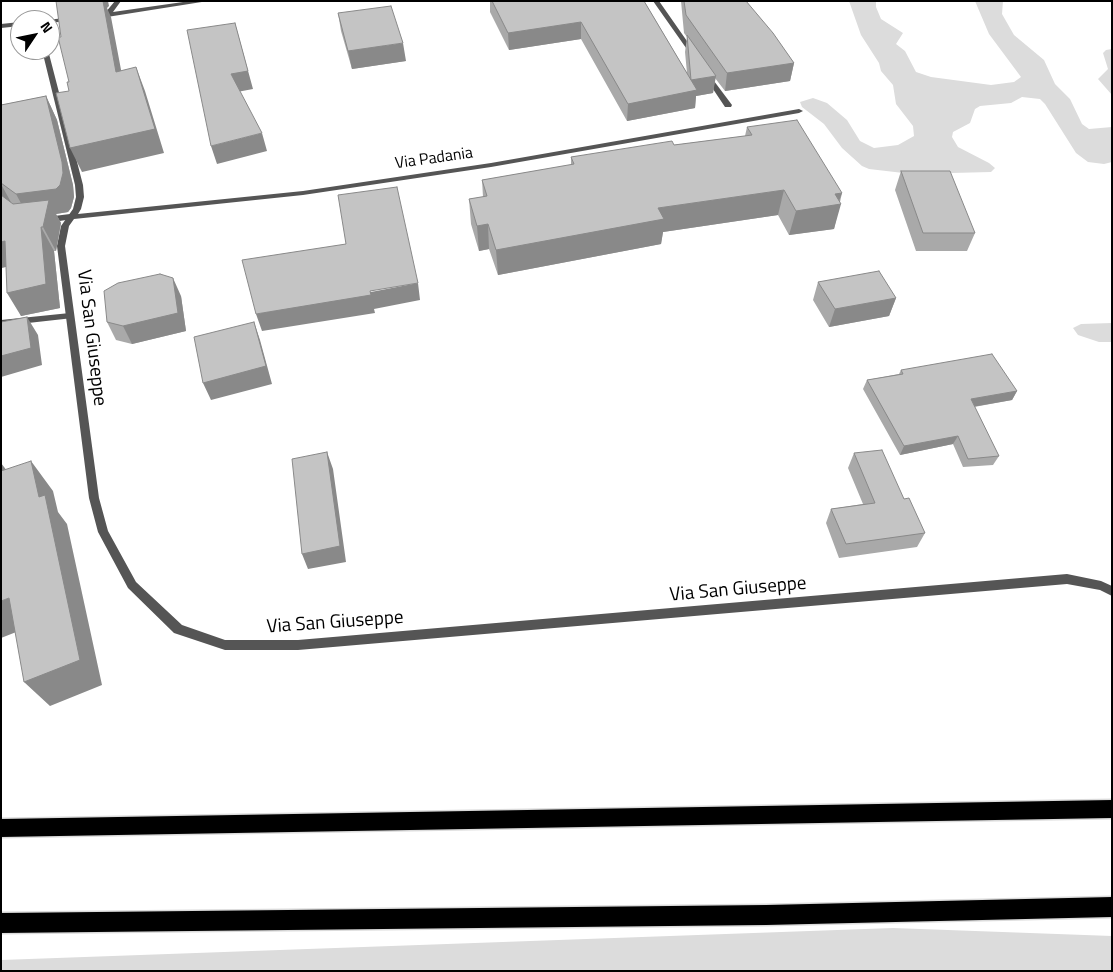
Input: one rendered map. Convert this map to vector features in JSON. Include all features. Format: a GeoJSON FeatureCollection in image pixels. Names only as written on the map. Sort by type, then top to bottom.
{"type":"FeatureCollection","features":[{"type":"Feature","properties":{"kind":"highway"},"geometry":{"type":"LineString","coordinates":[[1,828],[1112,809]]}},
{"type":"Feature","properties":{"kind":"highway"},"geometry":{"type":"LineString","coordinates":[[1,923],[766,915],[1112,907]]}},
{"type":"Feature","properties":{"kind":"street"},"geometry":{"type":"LineString","coordinates":[[106,15],[118,1]]}},
{"type":"Feature","properties":{"kind":"street"},"geometry":{"type":"LineString","coordinates":[[88,17],[205,1]]}},
{"type":"Feature","properties":{"kind":"street"},"geometry":{"type":"LineString","coordinates":[[656,1],[695,57]]}},
{"type":"Feature","properties":{"kind":"street"},"geometry":{"type":"LineString","coordinates":[[60,20],[78,18]]}},
{"type":"Feature","properties":{"kind":"street","name":"Via San Giuseppe"},"geometry":{"type":"LineString","coordinates":[[47,60],[79,185],[80,197],[77,208],[70,217],[62,236],[61,246],[94,498],[103,532],[132,585],[178,629],[225,645],[308,644],[1067,579],[1101,586],[1112,591]]}},
{"type":"Feature","properties":{"kind":"street"},"geometry":{"type":"LineString","coordinates":[[700,65],[728,105]]}},
{"type":"Feature","properties":{"kind":"street","name":"Via Padania"},"geometry":{"type":"LineString","coordinates":[[35,222],[313,191],[491,165],[799,111]]}},
{"type":"Feature","properties":{"kind":"street"},"geometry":{"type":"LineString","coordinates":[[1,323],[70,316]]}},
{"type":"Feature","properties":{"kind":"shaded area"},"geometry":{"type":"Polygon","coordinates":[[[849,1],[876,1],[876,7],[881,19],[903,33],[896,44],[905,51],[916,72],[931,77],[991,85],[1014,82],[1021,77],[989,34],[975,1],[1003,1],[1002,14],[1014,35],[1044,60],[1055,84],[1070,99],[1082,124],[1089,129],[1112,127],[1112,162],[1104,164],[1088,162],[1076,153],[1040,99],[1022,97],[1011,103],[980,106],[975,109],[970,123],[953,132],[952,137],[958,147],[989,163],[995,168],[991,172],[912,174],[869,169],[862,166],[842,148],[824,124],[802,107],[800,102],[813,98],[827,103],[847,120],[860,141],[874,148],[898,145],[914,136],[913,126],[896,104],[893,85],[881,71],[879,63],[861,35],[849,1]]]}},
{"type":"Feature","properties":{"kind":"shaded area"},"geometry":{"type":"Polygon","coordinates":[[[1112,49],[1112,95],[1098,79],[1108,69],[1103,53],[1106,50],[1112,49]]]}},
{"type":"Feature","properties":{"kind":"shaded area"},"geometry":{"type":"Polygon","coordinates":[[[1112,323],[1112,342],[1099,342],[1078,335],[1073,328],[1081,324],[1112,323]]]}},
{"type":"Feature","properties":{"kind":"shaded area"},"geometry":{"type":"Polygon","coordinates":[[[893,928],[1112,936],[1112,971],[1,971],[1,960],[893,928]]]}},
{"type":"Feature","properties":{"kind":"building"},"geometry":{"type":"Polygon","coordinates":[[[56,1],[103,1],[116,72],[136,67],[155,129],[70,148],[56,93],[69,91],[67,82],[69,82],[60,45],[60,10],[57,10],[56,1]]]}},
{"type":"Feature","properties":{"kind":"building"},"geometry":{"type":"Polygon","coordinates":[[[492,1],[644,1],[697,90],[628,104],[581,22],[508,33],[492,1]]]}},
{"type":"Feature","properties":{"kind":"building"},"geometry":{"type":"Polygon","coordinates":[[[684,1],[746,1],[773,33],[794,63],[727,73],[686,15],[684,1]]]}},
{"type":"Feature","properties":{"kind":"building"},"geometry":{"type":"Polygon","coordinates":[[[391,6],[403,43],[348,51],[338,13],[391,6]]]}},
{"type":"Feature","properties":{"kind":"building"},"geometry":{"type":"Polygon","coordinates":[[[235,23],[248,71],[231,74],[262,133],[211,146],[187,30],[235,23]]]}},
{"type":"Feature","properties":{"kind":"building"},"geometry":{"type":"Polygon","coordinates":[[[687,35],[716,76],[691,80],[687,35]]]}},
{"type":"Feature","properties":{"kind":"building"},"geometry":{"type":"Polygon","coordinates":[[[46,96],[62,162],[63,173],[60,185],[56,189],[16,194],[1,183],[1,105],[46,96]]]}},
{"type":"Feature","properties":{"kind":"building"},"geometry":{"type":"Polygon","coordinates":[[[797,120],[842,193],[835,194],[841,204],[796,211],[784,190],[658,208],[664,219],[496,250],[488,224],[477,226],[469,199],[487,196],[482,180],[574,164],[571,157],[672,141],[674,145],[752,135],[747,127],[797,120]]]}},
{"type":"Feature","properties":{"kind":"building"},"geometry":{"type":"Polygon","coordinates":[[[901,171],[950,171],[975,233],[923,233],[901,171]]]}},
{"type":"Feature","properties":{"kind":"building"},"geometry":{"type":"Polygon","coordinates":[[[397,187],[418,283],[370,291],[371,295],[256,314],[242,260],[346,244],[338,195],[397,187]]]}},
{"type":"Feature","properties":{"kind":"building"},"geometry":{"type":"Polygon","coordinates":[[[1,195],[13,204],[49,200],[43,227],[41,227],[46,284],[7,293],[5,241],[1,242],[1,195]]]}},
{"type":"Feature","properties":{"kind":"building"},"geometry":{"type":"Polygon","coordinates":[[[879,271],[896,298],[835,309],[818,282],[879,271]]]}},
{"type":"Feature","properties":{"kind":"building"},"geometry":{"type":"Polygon","coordinates":[[[160,274],[173,278],[178,313],[123,326],[107,322],[104,291],[118,283],[160,274]]]}},
{"type":"Feature","properties":{"kind":"building"},"geometry":{"type":"Polygon","coordinates":[[[27,317],[31,348],[1,356],[1,322],[27,317]]]}},
{"type":"Feature","properties":{"kind":"building"},"geometry":{"type":"Polygon","coordinates":[[[254,322],[266,366],[203,383],[194,337],[254,322]]]}},
{"type":"Feature","properties":{"kind":"building"},"geometry":{"type":"Polygon","coordinates":[[[992,354],[1017,391],[971,399],[999,456],[968,459],[958,436],[904,446],[867,380],[903,374],[901,370],[992,354]]]}},
{"type":"Feature","properties":{"kind":"building"},"geometry":{"type":"Polygon","coordinates":[[[882,450],[904,499],[909,498],[925,533],[846,544],[831,509],[875,503],[854,453],[882,450]]]}},
{"type":"Feature","properties":{"kind":"building"},"geometry":{"type":"Polygon","coordinates":[[[327,452],[340,546],[302,554],[292,459],[327,452]]]}},
{"type":"Feature","properties":{"kind":"building"},"geometry":{"type":"Polygon","coordinates":[[[31,461],[39,497],[45,495],[80,660],[24,682],[9,598],[1,601],[1,471],[31,461]]]}}]}
